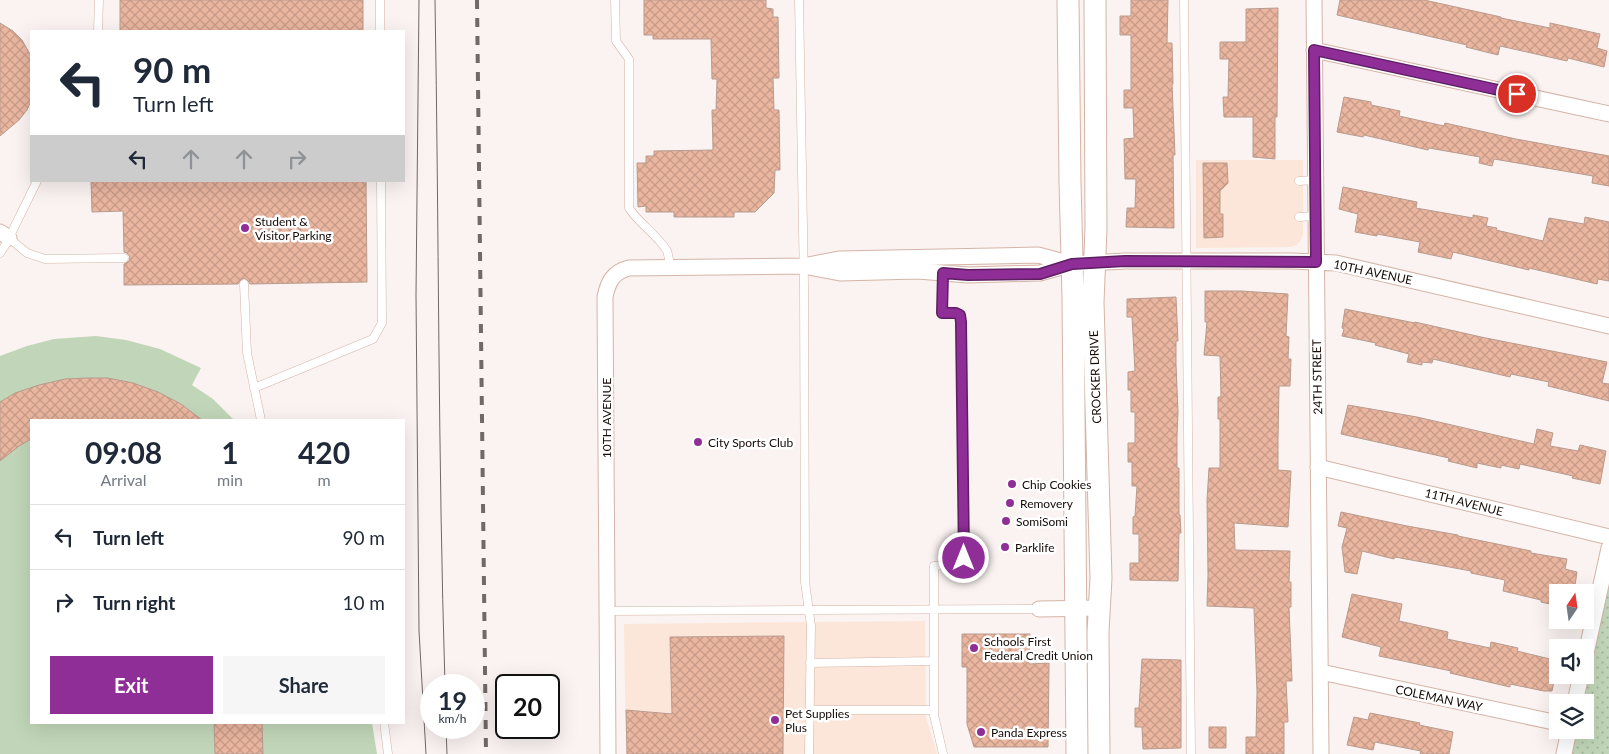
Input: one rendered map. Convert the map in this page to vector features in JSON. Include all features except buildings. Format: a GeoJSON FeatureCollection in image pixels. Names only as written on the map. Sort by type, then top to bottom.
{"type":"FeatureCollection","features":[{"type":"Feature","properties":{"kind":"street","name":"CROCKER DRIVE"},"geometry":{"type":"LineString","coordinates":[[1068,0],[1077,754]]}},
{"type":"Feature","properties":{"kind":"street","name":"CROCKER DRIVE"},"geometry":{"type":"LineString","coordinates":[[1095,0],[1096,229],[1093,302],[1101,578],[1099,608],[1099,754]]}},
{"type":"Feature","properties":{"kind":"street","name":"24TH STREET"},"geometry":{"type":"LineString","coordinates":[[1314,0],[1321,754]]}},
{"type":"Feature","properties":{"kind":"street"},"geometry":{"type":"LineString","coordinates":[[1314,50],[1609,114]]}},
{"type":"Feature","properties":{"kind":"street","name":"10TH AVENUE"},"geometry":{"type":"LineString","coordinates":[[803,266],[839,259],[1038,255],[1072,264]]}},
{"type":"Feature","properties":{"kind":"street","name":"10TH AVENUE"},"geometry":{"type":"LineString","coordinates":[[608,754],[605,297],[610,280],[623,270],[670,267],[803,266],[840,272],[918,271],[968,275],[1040,274],[1072,264],[1094,263],[1188,261],[1336,263],[1609,326]]}},
{"type":"Feature","properties":{"kind":"street","name":"11TH AVENUE"},"geometry":{"type":"LineString","coordinates":[[1318,467],[1609,537]]}},
{"type":"Feature","properties":{"kind":"street"},"geometry":{"type":"LineString","coordinates":[[1589,639],[1609,548]]}},
{"type":"Feature","properties":{"kind":"street"},"geometry":{"type":"LineString","coordinates":[[1039,608],[1099,608]]}},
{"type":"Feature","properties":{"kind":"street","name":"COLEMAN WAY"},"geometry":{"type":"LineString","coordinates":[[1321,672],[1549,721]]}},
{"type":"Feature","properties":{"kind":"street"},"geometry":{"type":"LineString","coordinates":[[1564,754],[1567,739]]}},
{"type":"Feature","properties":{"kind":"lane"},"geometry":{"type":"LineString","coordinates":[[98,30],[99,0]]}},
{"type":"Feature","properties":{"kind":"lane"},"geometry":{"type":"LineString","coordinates":[[380,0],[380,30]]}},
{"type":"Feature","properties":{"kind":"lane"},"geometry":{"type":"LineString","coordinates":[[615,0],[616,41],[629,59],[629,208],[633,215],[649,230],[668,253],[670,267]]}},
{"type":"Feature","properties":{"kind":"lane"},"geometry":{"type":"LineString","coordinates":[[799,0],[805,582],[811,626],[810,754]]}},
{"type":"Feature","properties":{"kind":"lane"},"geometry":{"type":"LineString","coordinates":[[1184,0],[1188,261],[1191,754]]}},
{"type":"Feature","properties":{"kind":"lane"},"geometry":{"type":"LineString","coordinates":[[1299,181],[1315,180]]}},
{"type":"Feature","properties":{"kind":"lane"},"geometry":{"type":"LineString","coordinates":[[0,252],[5,235],[37,182]]}},
{"type":"Feature","properties":{"kind":"lane"},"geometry":{"type":"LineString","coordinates":[[254,388],[372,339],[382,323],[381,182]]}},
{"type":"Feature","properties":{"kind":"lane"},"geometry":{"type":"LineString","coordinates":[[1299,216],[1315,216]]}},
{"type":"Feature","properties":{"kind":"lane"},"geometry":{"type":"LineString","coordinates":[[5,235],[27,253],[45,259],[124,258]]}},
{"type":"Feature","properties":{"kind":"lane"},"geometry":{"type":"LineString","coordinates":[[943,273],[942,313],[956,313],[960,315],[961,322],[964,558],[961,564],[934,566],[934,710],[943,754]]}},
{"type":"Feature","properties":{"kind":"lane"},"geometry":{"type":"LineString","coordinates":[[244,284],[246,353],[261,419]]}},
{"type":"Feature","properties":{"kind":"lane"},"geometry":{"type":"LineString","coordinates":[[607,611],[1039,608]]}},
{"type":"Feature","properties":{"kind":"lane"},"geometry":{"type":"LineString","coordinates":[[810,663],[934,660]]}},
{"type":"Feature","properties":{"kind":"lane"},"geometry":{"type":"LineString","coordinates":[[810,710],[934,710]]}},
{"type":"Feature","properties":{"kind":"lane"},"geometry":{"type":"LineString","coordinates":[[384,724],[388,754]]}},
{"type":"Feature","properties":{"kind":"shaded area"},"geometry":{"type":"Polygon","coordinates":[[[1196,160],[1303,160],[1303,234],[1297,245],[1291,247],[1196,248],[1196,160]]]}},
{"type":"Feature","properties":{"kind":"shaded area"},"geometry":{"type":"Polygon","coordinates":[[[925,621],[926,717],[937,754],[626,754],[624,624],[925,621]]]}},
{"type":"Feature","properties":{"kind":"green space"},"geometry":{"type":"Polygon","coordinates":[[[96,336],[126,340],[160,349],[201,368],[192,385],[213,399],[233,419],[30,419],[30,724],[372,724],[377,754],[0,754],[0,356],[54,339],[96,336]]]}},
{"type":"Feature","properties":{"kind":"green space"},"geometry":{"type":"Polygon","coordinates":[[[1609,582],[1609,754],[1572,754],[1575,739],[1594,739],[1594,694],[1585,694],[1587,684],[1594,684],[1594,651],[1609,582]]]}},
{"type":"Feature","properties":{"kind":"tram line"},"geometry":{"type":"LineString","coordinates":[[419,0],[416,295],[419,631],[426,754]]}},
{"type":"Feature","properties":{"kind":"tram line"},"geometry":{"type":"LineString","coordinates":[[435,0],[445,674]]}},
{"type":"Feature","properties":{"kind":"tram line"},"geometry":{"type":"LineString","coordinates":[[446,739],[447,754]]}},
{"type":"Feature","properties":{"kind":"railway"},"geometry":{"type":"LineString","coordinates":[[477,0],[486,754]]}},
{"type":"Feature","properties":{"kind":"place","name":"Student & Visitor Parking"},"geometry":{"type":"Point","coordinates":[245,228]}},
{"type":"Feature","properties":{"kind":"place","name":"City Sports Club"},"geometry":{"type":"Point","coordinates":[698,442]}},
{"type":"Feature","properties":{"kind":"place","name":"Chip Cookies"},"geometry":{"type":"Point","coordinates":[1012,484]}},
{"type":"Feature","properties":{"kind":"place","name":"Removery"},"geometry":{"type":"Point","coordinates":[1010,503]}},
{"type":"Feature","properties":{"kind":"place","name":"SomiSomi"},"geometry":{"type":"Point","coordinates":[1006,521]}},
{"type":"Feature","properties":{"kind":"place","name":"Parklife"},"geometry":{"type":"Point","coordinates":[1005,547]}},
{"type":"Feature","properties":{"kind":"place","name":"Schools First Federal Credit Union"},"geometry":{"type":"Point","coordinates":[974,648]}},
{"type":"Feature","properties":{"kind":"place","name":"Pet Supplies Plus"},"geometry":{"type":"Point","coordinates":[775,720]}},
{"type":"Feature","properties":{"kind":"place","name":"Panda Express"},"geometry":{"type":"Point","coordinates":[981,732]}},
{"type":"Feature","properties":{"kind":"route"},"geometry":{"type":"LineString","coordinates":[[964,558],[961,322],[960,315],[956,313],[942,313],[943,273],[968,275],[1040,274],[1072,264],[1125,261],[1316,262],[1314,50],[1517,94]]}}]}
